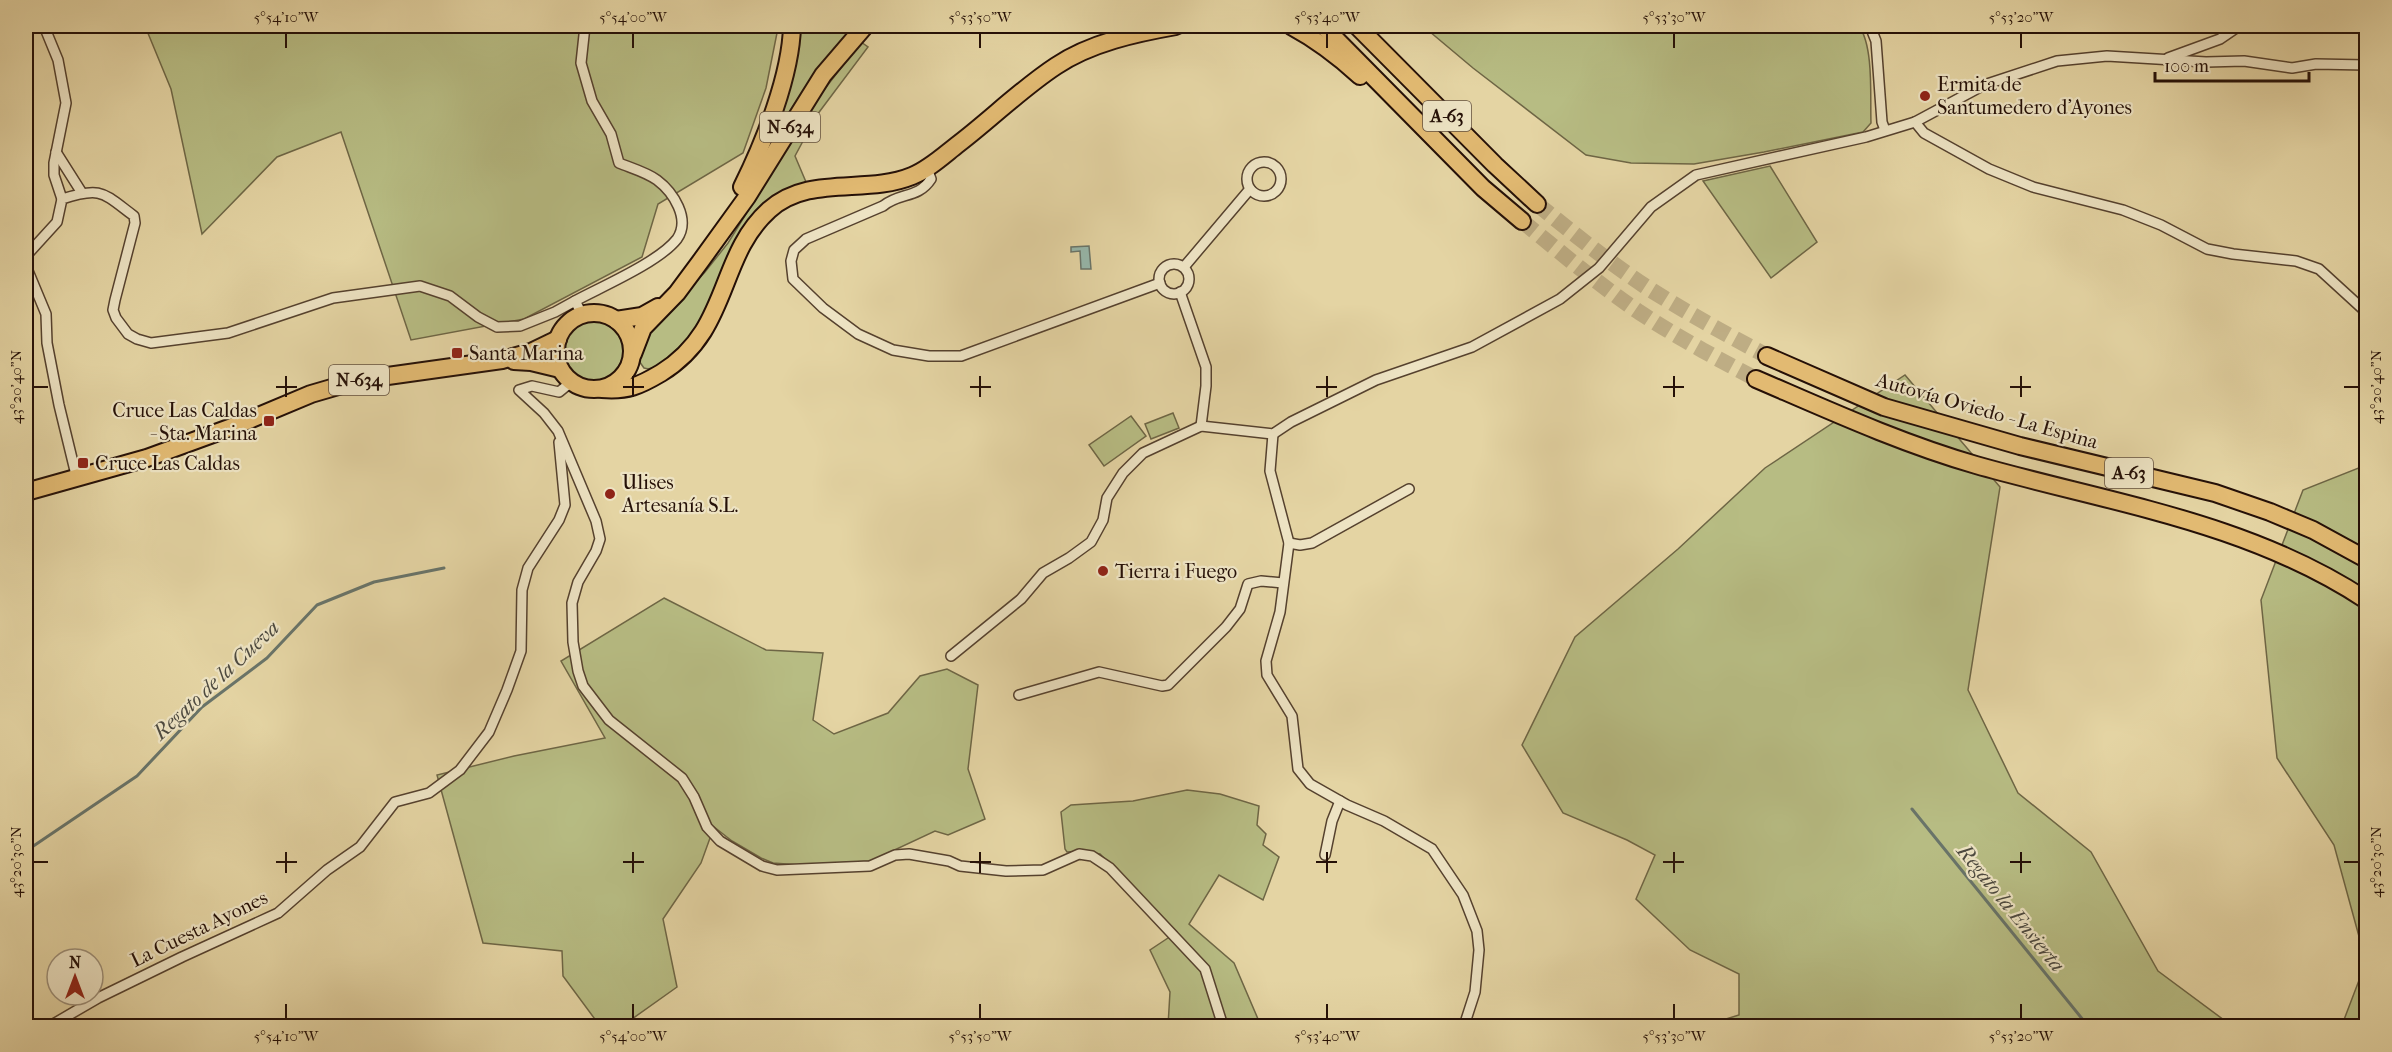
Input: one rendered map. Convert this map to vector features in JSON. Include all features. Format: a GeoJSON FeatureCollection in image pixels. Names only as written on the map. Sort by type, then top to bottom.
{"type":"FeatureCollection","features":[{"type":"Feature","properties":{"kind":"highway"},"geometry":{"type":"LineString","coordinates":[[721,233],[770,123],[784,75],[792,26]]}},
{"type":"Feature","properties":{"kind":"highway","name":"N-634"},"geometry":{"type":"LineString","coordinates":[[502,360],[531,362],[565,376],[588,389],[602,389],[625,376],[643,328],[677,293],[747,197],[823,75],[866,26]]}},
{"type":"Feature","properties":{"kind":"highway"},"geometry":{"type":"LineString","coordinates":[[1291,26],[1312,37],[1337,55],[1483,188]]}},
{"type":"Feature","properties":{"kind":"highway","name":"A-63"},"geometry":{"type":"LineString","coordinates":[[1323,26],[1483,188],[1522,221]]}},
{"type":"Feature","properties":{"kind":"highway","name":"A-63"},"geometry":{"type":"LineString","coordinates":[[1357,26],[1537,204]]}},
{"type":"Feature","properties":{"kind":"highway"},"geometry":{"type":"LineString","coordinates":[[1369,26],[1454,124]]}},
{"type":"Feature","properties":{"kind":"highway"},"geometry":{"type":"LineString","coordinates":[[602,389],[619,390],[641,386],[676,363],[698,341],[714,313],[744,242],[759,221],[778,203],[810,190],[903,179],[927,168],[1066,59],[1099,45],[1169,27]]}},
{"type":"Feature","properties":{"kind":"highway","name":"N-634"},"geometry":{"type":"LineString","coordinates":[[29,491],[77,479],[184,445],[311,394],[359,380],[502,360],[531,352],[558,339],[578,307],[609,316],[616,321],[642,316],[664,304]]}},
{"type":"Feature","properties":{"kind":"highway"},"geometry":{"type":"LineString","coordinates":[[616,321],[625,329],[631,341],[632,359],[646,373],[657,375]]}},
{"type":"Feature","properties":{"kind":"highway"},"geometry":{"type":"LineString","coordinates":[[558,339],[556,354],[565,376]]}},
{"type":"Feature","properties":{"kind":"highway","name":"Autovía Oviedo - La Espina"},"geometry":{"type":"LineString","coordinates":[[1767,356],[1884,407],[2020,446],[2215,493],[2313,530],[2367,559]]}},
{"type":"Feature","properties":{"kind":"highway","name":"A-63"},"geometry":{"type":"LineString","coordinates":[[1756,379],[1886,435],[1931,451],[2017,476],[2169,514],[2246,539],[2324,574],[2367,600]]}},
{"type":"Feature","properties":{"kind":"street"},"geometry":{"type":"LineString","coordinates":[[26,256],[57,222],[62,199],[54,175],[56,152],[66,103],[58,60],[44,26]]}},
{"type":"Feature","properties":{"kind":"street"},"geometry":{"type":"LineString","coordinates":[[62,199],[82,193],[103,192],[134,216],[135,224],[113,310],[128,334],[151,343],[228,333],[333,298],[420,286],[450,296],[478,317],[497,327],[519,326],[555,312],[578,307],[659,255],[678,237],[682,213],[672,195],[656,179],[619,163],[611,134],[592,101],[581,63],[585,26]]}},
{"type":"Feature","properties":{"kind":"street"},"geometry":{"type":"LineString","coordinates":[[1870,26],[1876,41],[1882,122],[1885,130]]}},
{"type":"Feature","properties":{"kind":"street"},"geometry":{"type":"LineString","coordinates":[[2162,60],[2220,39],[2239,26]]}},
{"type":"Feature","properties":{"kind":"street"},"geometry":{"type":"LineString","coordinates":[[951,656],[1021,599],[1043,573],[1090,542],[1103,520],[1107,498],[1123,473],[1143,453],[1201,426],[1273,434],[1291,422],[1376,380],[1472,347],[1560,299],[1599,268],[1651,207],[1696,175],[1866,137],[1915,122],[1984,85],[2057,61],[2107,57],[2206,63],[2244,61],[2292,68],[2316,64],[2367,65]]}},
{"type":"Feature","properties":{"kind":"street"},"geometry":{"type":"LineString","coordinates":[[1915,122],[1924,133],[1989,169],[2033,187],[2123,210],[2162,225],[2207,249],[2296,261],[2319,269],[2367,312]]}},
{"type":"Feature","properties":{"kind":"street"},"geometry":{"type":"LineString","coordinates":[[56,152],[82,193]]}},
{"type":"Feature","properties":{"kind":"street"},"geometry":{"type":"LineString","coordinates":[[927,168],[931,179],[925,189],[911,195],[892,198],[883,206],[806,239],[794,250],[791,261],[793,279],[824,308],[858,334],[893,350],[929,356],[961,356],[1160,283]]}},
{"type":"Feature","properties":{"kind":"street"},"geometry":{"type":"LineString","coordinates":[[1184,267],[1250,189]]}},
{"type":"Feature","properties":{"kind":"street"},"geometry":{"type":"LineString","coordinates":[[1176,264],[1184,267],[1189,279],[1185,289],[1170,293],[1160,283],[1160,275],[1166,267],[1176,264]]}},
{"type":"Feature","properties":{"kind":"street"},"geometry":{"type":"LineString","coordinates":[[26,266],[46,315],[47,343],[77,479]]}},
{"type":"Feature","properties":{"kind":"street"},"geometry":{"type":"LineString","coordinates":[[1180,292],[1206,367],[1201,426]]}},
{"type":"Feature","properties":{"kind":"street"},"geometry":{"type":"LineString","coordinates":[[565,376],[560,392],[531,386],[519,390],[544,413],[558,431],[596,521],[600,539],[596,551],[578,582],[572,603],[573,642],[583,686],[609,720],[682,778],[694,797],[704,821],[720,841],[762,866],[777,870],[870,866],[895,855],[909,854],[949,861],[960,866],[1006,871],[1043,870],[1079,854],[1092,856],[1110,868],[1205,969],[1223,1026]]}},
{"type":"Feature","properties":{"kind":"street","name":"La Cuesta Ayones"},"geometry":{"type":"LineString","coordinates":[[50,1026],[182,957],[278,914],[327,870],[360,847],[395,802],[429,792],[460,770],[489,732],[507,690],[521,651],[522,590],[528,567],[559,520],[565,505],[558,431]]}},
{"type":"Feature","properties":{"kind":"street"},"geometry":{"type":"LineString","coordinates":[[1273,434],[1270,471],[1289,543],[1280,612],[1266,662],[1267,675],[1292,716],[1298,769],[1310,784],[1384,821],[1432,849],[1463,895],[1478,931],[1479,950],[1475,992],[1464,1026]]}},
{"type":"Feature","properties":{"kind":"street"},"geometry":{"type":"LineString","coordinates":[[1289,543],[1300,545],[1312,543],[1408,489]]}},
{"type":"Feature","properties":{"kind":"street"},"geometry":{"type":"LineString","coordinates":[[1019,695],[1099,672],[1162,686],[1168,685],[1203,651],[1240,609],[1248,584],[1261,581],[1282,583]]}},
{"type":"Feature","properties":{"kind":"street"},"geometry":{"type":"LineString","coordinates":[[1325,855],[1332,820],[1340,801]]}},
{"type":"Feature","properties":{"kind":"green space"},"geometry":{"type":"Polygon","coordinates":[[[145,26],[778,26],[778,28],[766,88],[743,153],[658,204],[642,257],[524,319],[411,340],[341,132],[277,157],[202,234],[171,89],[145,26]]]}},
{"type":"Feature","properties":{"kind":"green space"},"geometry":{"type":"Polygon","coordinates":[[[798,26],[854,26],[806,86],[766,149],[798,26]]]}},
{"type":"Feature","properties":{"kind":"green space"},"geometry":{"type":"Polygon","coordinates":[[[1423,26],[1859,26],[1864,35],[1869,59],[1871,123],[1863,132],[1694,164],[1631,163],[1586,155],[1473,68],[1423,26]]]}},
{"type":"Feature","properties":{"kind":"green space"},"geometry":{"type":"Polygon","coordinates":[[[861,42],[868,47],[817,115],[795,156],[806,182],[774,196],[755,213],[738,237],[715,291],[697,325],[684,342],[660,364],[644,368],[639,361],[647,335],[705,272],[728,243],[820,95],[861,42]]]}},
{"type":"Feature","properties":{"kind":"green space"},"geometry":{"type":"Polygon","coordinates":[[[1770,166],[1817,242],[1771,278],[1703,181],[1770,166]]]}},
{"type":"Feature","properties":{"kind":"green space"},"geometry":{"type":"Polygon","coordinates":[[[587,321],[599,321],[610,326],[618,334],[623,351],[621,363],[610,376],[599,381],[587,381],[576,376],[568,368],[563,357],[563,345],[568,334],[576,326],[587,321]]]}},
{"type":"Feature","properties":{"kind":"green space"},"geometry":{"type":"Polygon","coordinates":[[[1905,375],[2000,487],[1968,690],[2018,793],[2091,852],[2158,971],[2232,1026],[1703,1026],[1739,1015],[1739,974],[1690,950],[1636,899],[1655,855],[1627,840],[1563,813],[1522,745],[1575,637],[1678,549],[1765,468],[1905,375]]]}},
{"type":"Feature","properties":{"kind":"green space"},"geometry":{"type":"Polygon","coordinates":[[[1173,413],[1179,428],[1151,439],[1145,424],[1173,413]]]}},
{"type":"Feature","properties":{"kind":"green space"},"geometry":{"type":"Polygon","coordinates":[[[1131,416],[1146,436],[1104,466],[1089,445],[1131,416]]]}},
{"type":"Feature","properties":{"kind":"green space"},"geometry":{"type":"Polygon","coordinates":[[[2366,465],[2366,962],[2334,845],[2277,758],[2261,600],[2303,490],[2366,465]]]}},
{"type":"Feature","properties":{"kind":"green space"},"geometry":{"type":"Polygon","coordinates":[[[664,598],[766,650],[823,653],[813,720],[834,734],[888,713],[920,676],[947,669],[978,685],[968,769],[985,819],[948,835],[935,831],[871,861],[800,865],[773,863],[761,858],[714,827],[701,863],[663,919],[677,987],[632,1019],[600,1026],[563,976],[562,951],[483,943],[437,775],[514,756],[605,738],[561,661],[664,598]]]}},
{"type":"Feature","properties":{"kind":"green space"},"geometry":{"type":"Polygon","coordinates":[[[1187,790],[1220,794],[1259,806],[1257,825],[1266,834],[1263,845],[1279,857],[1263,900],[1219,875],[1189,924],[1234,963],[1261,1026],[1168,1026],[1170,992],[1150,950],[1177,932],[1100,854],[1083,851],[1067,852],[1065,849],[1061,812],[1071,805],[1133,801],[1187,790]]]}},
{"type":"Feature","properties":{"kind":"green space"},"geometry":{"type":"Polygon","coordinates":[[[2366,962],[2366,1026],[2335,1026],[2342,1025],[2366,962]]]}},
{"type":"Feature","properties":{"kind":"water"},"geometry":{"type":"Polygon","coordinates":[[[1089,246],[1091,269],[1081,269],[1080,251],[1071,252],[1071,247],[1089,246]]]}},
{"type":"Feature","properties":{"kind":"waterway","name":"Regato de la Cueva"},"geometry":{"type":"LineString","coordinates":[[26,851],[137,776],[202,707],[267,658],[317,605],[374,582],[444,568]]}},
{"type":"Feature","properties":{"kind":"waterway","name":"Regato la Ensierta"},"geometry":{"type":"LineString","coordinates":[[1912,809],[2088,1026]]}},
{"type":"Feature","properties":{"kind":"tunnel"},"geometry":{"type":"LineString","coordinates":[[1537,204],[1579,238],[1651,290],[1767,356]]}},
{"type":"Feature","properties":{"kind":"tunnel"},"geometry":{"type":"LineString","coordinates":[[1522,221],[1639,312],[1756,379]]}},
{"type":"Feature","properties":{"kind":"place","name":"Ermita de Santumedero d'Ayones"},"geometry":{"type":"Point","coordinates":[1925,96]}},
{"type":"Feature","properties":{"kind":"place","name":"Santa Marina"},"geometry":{"type":"Point","coordinates":[457,353]}},
{"type":"Feature","properties":{"kind":"place","name":"Cruce Las Caldas - Sta. Marina"},"geometry":{"type":"Point","coordinates":[269,421]}},
{"type":"Feature","properties":{"kind":"place","name":"Cruce Las Caldas"},"geometry":{"type":"Point","coordinates":[83,463]}},
{"type":"Feature","properties":{"kind":"place","name":"Ulises Artesanía S.L."},"geometry":{"type":"Point","coordinates":[610,494]}},
{"type":"Feature","properties":{"kind":"place","name":"Tierra i Fuego"},"geometry":{"type":"Point","coordinates":[1103,571]}}]}
